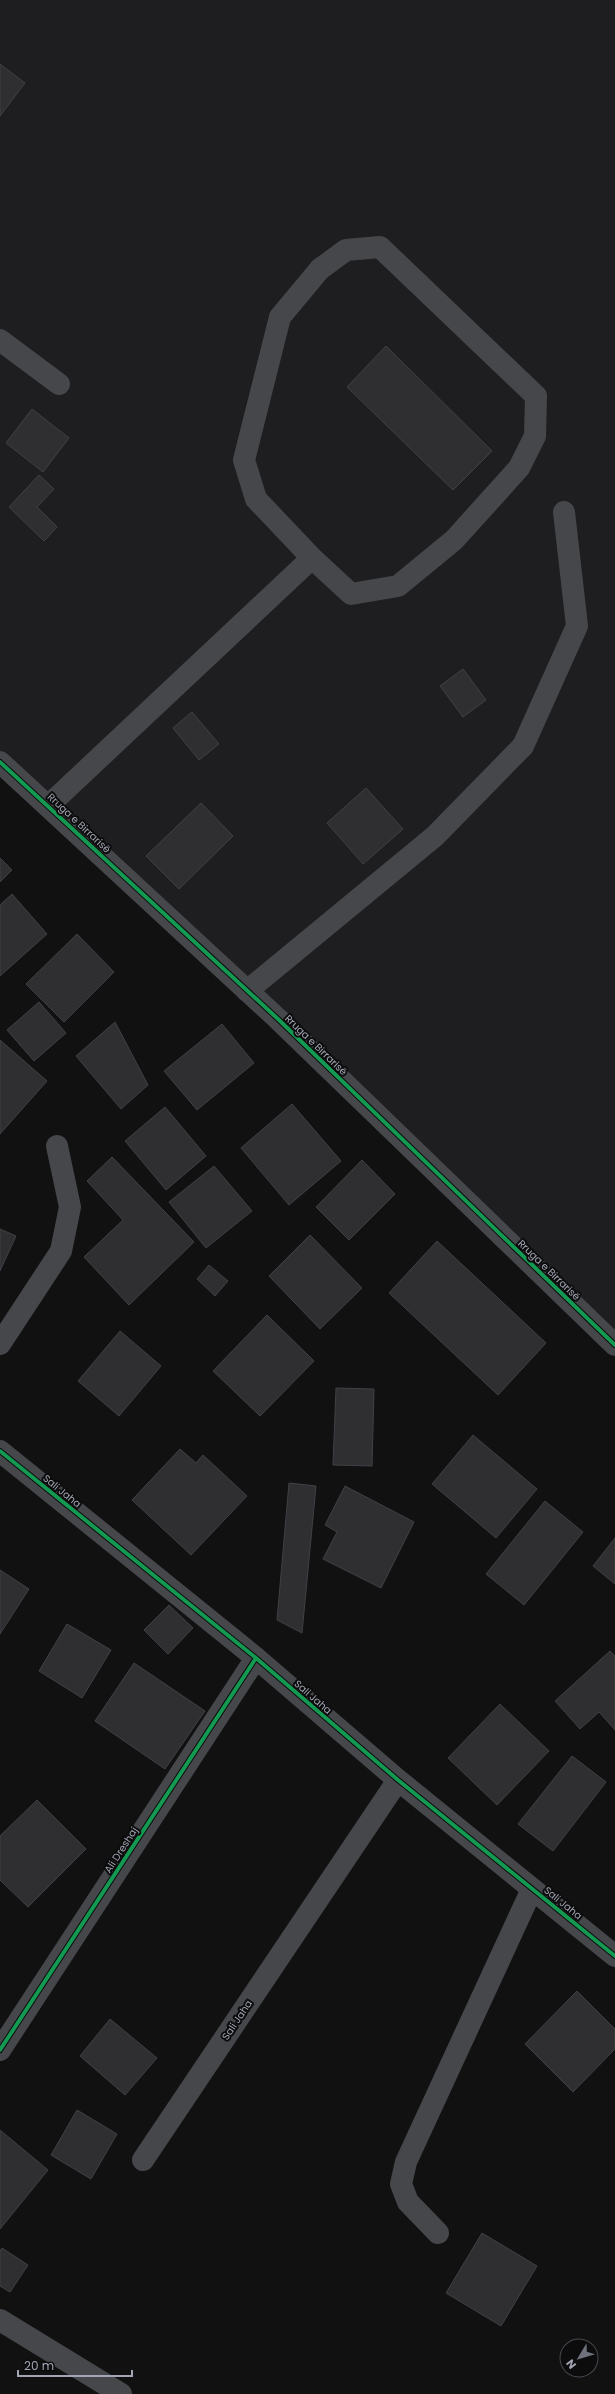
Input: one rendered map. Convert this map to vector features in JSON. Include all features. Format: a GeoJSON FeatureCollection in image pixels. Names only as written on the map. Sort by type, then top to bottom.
{"type":"FeatureCollection","features":[{"type":"Feature","properties":{"kind":"street"},"geometry":{"type":"LineString","coordinates":[[380,247],[536,396],[535,436],[518,468],[454,540],[398,586],[351,594],[312,558],[256,499],[244,460],[280,317],[320,269],[346,250],[380,247]]}},
{"type":"Feature","properties":{"kind":"street"},"geometry":{"type":"LineString","coordinates":[[0,340],[59,384]]}},
{"type":"Feature","properties":{"kind":"street"},"geometry":{"type":"LineString","coordinates":[[247,991],[435,836],[523,746],[577,626],[564,512]]}},
{"type":"Feature","properties":{"kind":"street"},"geometry":{"type":"LineString","coordinates":[[48,806],[312,558]]}},
{"type":"Feature","properties":{"kind":"street","name":"Rruga e Birrarisë"},"geometry":{"type":"LineString","coordinates":[[0,762],[247,991],[615,1345]]}},
{"type":"Feature","properties":{"kind":"street"},"geometry":{"type":"LineString","coordinates":[[0,1344],[61,1250],[70,1207],[57,1146]]}},
{"type":"Feature","properties":{"kind":"street","name":"Sali Jaha"},"geometry":{"type":"LineString","coordinates":[[0,1451],[256,1658],[398,1780],[532,1888],[612,1947]]}},
{"type":"Feature","properties":{"kind":"street","name":"Ali Dreshaj"},"geometry":{"type":"LineString","coordinates":[[0,2050],[256,1658]]}},
{"type":"Feature","properties":{"kind":"street","name":"Sali Jaha"},"geometry":{"type":"LineString","coordinates":[[142,2160],[398,1780]]}},
{"type":"Feature","properties":{"kind":"street"},"geometry":{"type":"LineString","coordinates":[[438,2234],[408,2202],[401,2184],[406,2162],[532,1888]]}},
{"type":"Feature","properties":{"kind":"street"},"geometry":{"type":"LineString","coordinates":[[0,2320],[121,2394]]}},
{"type":"Feature","properties":{"kind":"shaded area"},"geometry":{"type":"Polygon","coordinates":[[[0,0],[615,0],[615,1345],[0,762],[0,0]]]}},
{"type":"Feature","properties":{"kind":"building"},"geometry":{"type":"Polygon","coordinates":[[[0,64],[25,83],[0,116],[0,64]]]}},
{"type":"Feature","properties":{"kind":"building"},"geometry":{"type":"Polygon","coordinates":[[[386,346],[492,451],[453,490],[347,387],[386,346]]]}},
{"type":"Feature","properties":{"kind":"building"},"geometry":{"type":"Polygon","coordinates":[[[32,409],[69,438],[43,472],[6,443],[32,409]]]}},
{"type":"Feature","properties":{"kind":"building"},"geometry":{"type":"Polygon","coordinates":[[[39,475],[54,489],[37,507],[57,527],[44,541],[9,507],[39,475]]]}},
{"type":"Feature","properties":{"kind":"building"},"geometry":{"type":"Polygon","coordinates":[[[463,669],[486,700],[463,717],[440,686],[463,669]]]}},
{"type":"Feature","properties":{"kind":"building"},"geometry":{"type":"Polygon","coordinates":[[[192,712],[219,744],[199,760],[173,728],[192,712]]]}},
{"type":"Feature","properties":{"kind":"building"},"geometry":{"type":"Polygon","coordinates":[[[366,788],[403,829],[363,864],[327,823],[366,788]]]}},
{"type":"Feature","properties":{"kind":"building"},"geometry":{"type":"Polygon","coordinates":[[[201,803],[233,836],[179,889],[146,856],[201,803]]]}},
{"type":"Feature","properties":{"kind":"building"},"geometry":{"type":"Polygon","coordinates":[[[0,858],[12,870],[0,882],[0,858]]]}},
{"type":"Feature","properties":{"kind":"building"},"geometry":{"type":"Polygon","coordinates":[[[12,894],[47,934],[0,976],[0,905],[12,894]]]}},
{"type":"Feature","properties":{"kind":"building"},"geometry":{"type":"Polygon","coordinates":[[[77,934],[114,972],[64,1022],[26,984],[77,934]]]}},
{"type":"Feature","properties":{"kind":"building"},"geometry":{"type":"Polygon","coordinates":[[[39,1002],[66,1033],[34,1061],[7,1030],[39,1002]]]}},
{"type":"Feature","properties":{"kind":"building"},"geometry":{"type":"Polygon","coordinates":[[[115,1022],[148,1085],[121,1109],[76,1056],[115,1022]]]}},
{"type":"Feature","properties":{"kind":"building"},"geometry":{"type":"Polygon","coordinates":[[[222,1024],[254,1063],[197,1110],[164,1071],[222,1024]]]}},
{"type":"Feature","properties":{"kind":"building"},"geometry":{"type":"Polygon","coordinates":[[[0,1040],[47,1081],[0,1134],[0,1040]]]}},
{"type":"Feature","properties":{"kind":"building"},"geometry":{"type":"Polygon","coordinates":[[[292,1104],[341,1161],[289,1205],[241,1148],[292,1104]]]}},
{"type":"Feature","properties":{"kind":"building"},"geometry":{"type":"Polygon","coordinates":[[[165,1107],[206,1156],[166,1190],[125,1141],[165,1107]]]}},
{"type":"Feature","properties":{"kind":"building"},"geometry":{"type":"Polygon","coordinates":[[[112,1157],[194,1242],[129,1305],[84,1257],[123,1220],[87,1181],[112,1157]]]}},
{"type":"Feature","properties":{"kind":"building"},"geometry":{"type":"Polygon","coordinates":[[[362,1160],[395,1194],[349,1240],[316,1207],[362,1160]]]}},
{"type":"Feature","properties":{"kind":"building"},"geometry":{"type":"Polygon","coordinates":[[[214,1166],[252,1211],[206,1248],[169,1202],[214,1166]]]}},
{"type":"Feature","properties":{"kind":"building"},"geometry":{"type":"Polygon","coordinates":[[[0,1229],[16,1236],[0,1271],[0,1229]]]}},
{"type":"Feature","properties":{"kind":"building"},"geometry":{"type":"Polygon","coordinates":[[[310,1235],[362,1288],[320,1329],[269,1276],[310,1235]]]}},
{"type":"Feature","properties":{"kind":"building"},"geometry":{"type":"Polygon","coordinates":[[[437,1241],[546,1343],[498,1395],[389,1293],[437,1241]]]}},
{"type":"Feature","properties":{"kind":"building"},"geometry":{"type":"Polygon","coordinates":[[[209,1265],[228,1281],[215,1296],[197,1279],[209,1265]]]}},
{"type":"Feature","properties":{"kind":"building"},"geometry":{"type":"Polygon","coordinates":[[[267,1315],[314,1361],[260,1416],[213,1371],[267,1315]]]}},
{"type":"Feature","properties":{"kind":"building"},"geometry":{"type":"Polygon","coordinates":[[[120,1331],[161,1366],[119,1416],[78,1381],[120,1331]]]}},
{"type":"Feature","properties":{"kind":"building"},"geometry":{"type":"Polygon","coordinates":[[[336,1388],[374,1389],[372,1466],[333,1465],[336,1388]]]}},
{"type":"Feature","properties":{"kind":"building"},"geometry":{"type":"Polygon","coordinates":[[[473,1435],[537,1489],[496,1538],[432,1484],[473,1435]]]}},
{"type":"Feature","properties":{"kind":"building"},"geometry":{"type":"Polygon","coordinates":[[[180,1449],[196,1463],[203,1455],[247,1496],[191,1555],[132,1500],[180,1449]]]}},
{"type":"Feature","properties":{"kind":"building"},"geometry":{"type":"Polygon","coordinates":[[[289,1483],[316,1486],[302,1633],[277,1620],[289,1483]]]}},
{"type":"Feature","properties":{"kind":"building"},"geometry":{"type":"Polygon","coordinates":[[[345,1486],[414,1522],[381,1588],[323,1559],[337,1532],[325,1525],[345,1486]]]}},
{"type":"Feature","properties":{"kind":"building"},"geometry":{"type":"Polygon","coordinates":[[[545,1501],[583,1532],[524,1605],[486,1574],[545,1501]]]}},
{"type":"Feature","properties":{"kind":"building"},"geometry":{"type":"Polygon","coordinates":[[[615,1538],[615,1584],[593,1566],[615,1538]]]}},
{"type":"Feature","properties":{"kind":"building"},"geometry":{"type":"Polygon","coordinates":[[[0,1570],[29,1589],[0,1634],[0,1570]]]}},
{"type":"Feature","properties":{"kind":"building"},"geometry":{"type":"Polygon","coordinates":[[[169,1605],[193,1628],[168,1654],[144,1630],[169,1605]]]}},
{"type":"Feature","properties":{"kind":"building"},"geometry":{"type":"Polygon","coordinates":[[[67,1624],[111,1650],[82,1698],[39,1671],[67,1624]]]}},
{"type":"Feature","properties":{"kind":"building"},"geometry":{"type":"Polygon","coordinates":[[[610,1651],[615,1656],[615,1730],[599,1712],[580,1729],[555,1701],[610,1651]]]}},
{"type":"Feature","properties":{"kind":"building"},"geometry":{"type":"Polygon","coordinates":[[[134,1663],[205,1711],[165,1769],[95,1721],[134,1663]]]}},
{"type":"Feature","properties":{"kind":"building"},"geometry":{"type":"Polygon","coordinates":[[[500,1704],[549,1751],[497,1805],[448,1758],[500,1704]]]}},
{"type":"Feature","properties":{"kind":"building"},"geometry":{"type":"Polygon","coordinates":[[[572,1756],[606,1782],[553,1851],[518,1824],[572,1756]]]}},
{"type":"Feature","properties":{"kind":"building"},"geometry":{"type":"Polygon","coordinates":[[[37,1800],[86,1849],[28,1907],[0,1880],[0,1836],[37,1800]]]}},
{"type":"Feature","properties":{"kind":"building"},"geometry":{"type":"Polygon","coordinates":[[[577,1991],[615,2029],[615,2049],[573,2092],[525,2044],[577,1991]]]}},
{"type":"Feature","properties":{"kind":"building"},"geometry":{"type":"Polygon","coordinates":[[[110,2019],[157,2058],[125,2095],[80,2056],[110,2019]]]}},
{"type":"Feature","properties":{"kind":"building"},"geometry":{"type":"Polygon","coordinates":[[[77,2110],[117,2134],[91,2179],[51,2155],[77,2110]]]}},
{"type":"Feature","properties":{"kind":"building"},"geometry":{"type":"Polygon","coordinates":[[[0,2130],[48,2170],[0,2229],[0,2130]]]}},
{"type":"Feature","properties":{"kind":"building"},"geometry":{"type":"Polygon","coordinates":[[[482,2233],[537,2266],[501,2326],[446,2293],[482,2233]]]}},
{"type":"Feature","properties":{"kind":"building"},"geometry":{"type":"Polygon","coordinates":[[[2,2248],[28,2265],[10,2292],[0,2286],[0,2251],[2,2248]]]}},
{"type":"Feature","properties":{"kind":"cycle path"},"geometry":{"type":"LineString","coordinates":[[0,762],[278,1019],[615,1345]]}},
{"type":"Feature","properties":{"kind":"cycle path"},"geometry":{"type":"LineString","coordinates":[[0,1451],[256,1658],[398,1780],[615,1956]]}},
{"type":"Feature","properties":{"kind":"cycle path"},"geometry":{"type":"LineString","coordinates":[[0,2050],[256,1658]]}}]}
